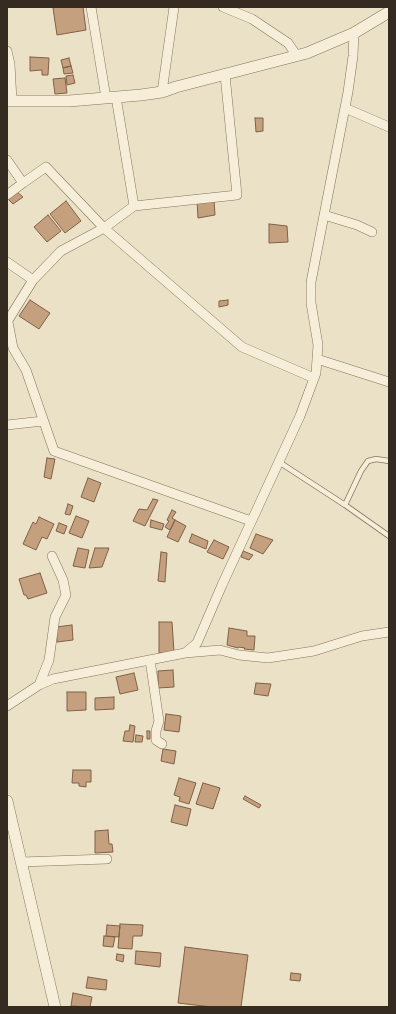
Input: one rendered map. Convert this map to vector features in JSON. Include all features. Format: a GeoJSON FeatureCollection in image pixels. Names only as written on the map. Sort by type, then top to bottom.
{"type":"FeatureCollection","features":[{"type":"Feature","properties":{"kind":"street"},"geometry":{"type":"LineString","coordinates":[[90,7],[134,206]]}},
{"type":"Feature","properties":{"kind":"street"},"geometry":{"type":"LineString","coordinates":[[162,92],[174,7]]}},
{"type":"Feature","properties":{"kind":"street"},"geometry":{"type":"LineString","coordinates":[[222,7],[252,19],[288,43],[297,56]]}},
{"type":"Feature","properties":{"kind":"street"},"geometry":{"type":"LineString","coordinates":[[7,52],[10,64],[10,101],[70,101],[111,98],[162,92],[307,53],[354,33],[389,12]]}},
{"type":"Feature","properties":{"kind":"street"},"geometry":{"type":"LineString","coordinates":[[184,653],[198,643],[222,585],[300,416],[314,378],[318,345],[311,303],[310,282],[345,108],[352,63],[354,33]]}},
{"type":"Feature","properties":{"kind":"street"},"geometry":{"type":"LineString","coordinates":[[225,75],[237,195],[134,206],[104,228],[61,251],[33,280],[7,322],[13,348],[26,370],[54,450],[251,521]]}},
{"type":"Feature","properties":{"kind":"street"},"geometry":{"type":"LineString","coordinates":[[345,108],[389,127]]}},
{"type":"Feature","properties":{"kind":"street"},"geometry":{"type":"LineString","coordinates":[[7,160],[23,183]]}},
{"type":"Feature","properties":{"kind":"street"},"geometry":{"type":"LineString","coordinates":[[7,195],[46,167],[104,228],[242,347],[314,378]]}},
{"type":"Feature","properties":{"kind":"street"},"geometry":{"type":"LineString","coordinates":[[324,215],[356,225],[372,232]]}},
{"type":"Feature","properties":{"kind":"street"},"geometry":{"type":"LineString","coordinates":[[7,262],[33,280]]}},
{"type":"Feature","properties":{"kind":"street"},"geometry":{"type":"LineString","coordinates":[[317,359],[389,382]]}},
{"type":"Feature","properties":{"kind":"street"},"geometry":{"type":"LineString","coordinates":[[7,425],[43,421]]}},
{"type":"Feature","properties":{"kind":"street"},"geometry":{"type":"LineString","coordinates":[[39,685],[49,660],[54,617],[66,595],[63,580],[52,556]]}},
{"type":"Feature","properties":{"kind":"street"},"geometry":{"type":"LineString","coordinates":[[7,706],[39,685],[53,679],[184,653],[220,650],[239,655],[268,658],[314,651],[362,636],[389,632]]}},
{"type":"Feature","properties":{"kind":"street"},"geometry":{"type":"LineString","coordinates":[[150,660],[159,721],[154,727],[156,740],[162,744]]}},
{"type":"Feature","properties":{"kind":"street"},"geometry":{"type":"LineString","coordinates":[[7,801],[55,1007]]}},
{"type":"Feature","properties":{"kind":"street"},"geometry":{"type":"LineString","coordinates":[[22,862],[107,859]]}},
{"type":"Feature","properties":{"kind":"lane"},"geometry":{"type":"LineString","coordinates":[[345,505],[361,471],[368,461],[376,459],[389,461]]}},
{"type":"Feature","properties":{"kind":"lane"},"geometry":{"type":"LineString","coordinates":[[279,462],[389,536]]}},
{"type":"Feature","properties":{"kind":"building"},"geometry":{"type":"Polygon","coordinates":[[[83,7],[86,30],[57,35],[53,8],[83,7]]]}},
{"type":"Feature","properties":{"kind":"building"},"geometry":{"type":"Polygon","coordinates":[[[30,57],[49,58],[48,75],[42,75],[42,70],[30,71],[30,57]]]}},
{"type":"Feature","properties":{"kind":"building"},"geometry":{"type":"Polygon","coordinates":[[[69,58],[71,66],[63,68],[61,60],[69,58]]]}},
{"type":"Feature","properties":{"kind":"building"},"geometry":{"type":"Polygon","coordinates":[[[71,66],[73,73],[64,74],[63,68],[71,66]]]}},
{"type":"Feature","properties":{"kind":"building"},"geometry":{"type":"Polygon","coordinates":[[[73,75],[75,83],[67,85],[66,76],[73,75]]]}},
{"type":"Feature","properties":{"kind":"building"},"geometry":{"type":"Polygon","coordinates":[[[65,78],[67,93],[55,94],[53,79],[65,78]]]}},
{"type":"Feature","properties":{"kind":"building"},"geometry":{"type":"Polygon","coordinates":[[[255,118],[263,118],[263,131],[256,132],[255,118]]]}},
{"type":"Feature","properties":{"kind":"building"},"geometry":{"type":"Polygon","coordinates":[[[16,191],[23,197],[13,204],[7,198],[16,191]]]}},
{"type":"Feature","properties":{"kind":"building"},"geometry":{"type":"Polygon","coordinates":[[[197,200],[214,200],[215,215],[198,218],[197,200]]]}},
{"type":"Feature","properties":{"kind":"building"},"geometry":{"type":"Polygon","coordinates":[[[66,201],[81,221],[65,233],[50,214],[66,201]]]}},
{"type":"Feature","properties":{"kind":"building"},"geometry":{"type":"Polygon","coordinates":[[[48,215],[61,231],[47,242],[34,227],[48,215]]]}},
{"type":"Feature","properties":{"kind":"building"},"geometry":{"type":"Polygon","coordinates":[[[269,224],[287,226],[288,242],[269,243],[269,224]]]}},
{"type":"Feature","properties":{"kind":"building"},"geometry":{"type":"Polygon","coordinates":[[[30,300],[50,313],[39,329],[19,316],[30,300]]]}},
{"type":"Feature","properties":{"kind":"building"},"geometry":{"type":"Polygon","coordinates":[[[228,300],[228,305],[219,307],[219,301],[228,300]]]}},
{"type":"Feature","properties":{"kind":"building"},"geometry":{"type":"Polygon","coordinates":[[[47,458],[55,459],[51,479],[44,477],[47,458]]]}},
{"type":"Feature","properties":{"kind":"building"},"geometry":{"type":"Polygon","coordinates":[[[88,478],[101,483],[94,502],[81,497],[88,478]]]}},
{"type":"Feature","properties":{"kind":"building"},"geometry":{"type":"Polygon","coordinates":[[[153,499],[158,500],[145,526],[133,521],[139,509],[147,510],[153,499]]]}},
{"type":"Feature","properties":{"kind":"building"},"geometry":{"type":"Polygon","coordinates":[[[68,504],[73,506],[70,515],[65,514],[68,504]]]}},
{"type":"Feature","properties":{"kind":"building"},"geometry":{"type":"Polygon","coordinates":[[[172,510],[176,512],[172,518],[175,520],[170,530],[165,527],[169,521],[167,520],[172,510]]]}},
{"type":"Feature","properties":{"kind":"building"},"geometry":{"type":"Polygon","coordinates":[[[76,516],[89,521],[82,538],[69,533],[76,516]]]}},
{"type":"Feature","properties":{"kind":"building"},"geometry":{"type":"Polygon","coordinates":[[[39,517],[54,524],[47,539],[42,537],[36,550],[23,544],[33,522],[36,524],[39,517]]]}},
{"type":"Feature","properties":{"kind":"building"},"geometry":{"type":"Polygon","coordinates":[[[151,520],[164,524],[162,530],[150,527],[151,520]]]}},
{"type":"Feature","properties":{"kind":"building"},"geometry":{"type":"Polygon","coordinates":[[[175,520],[186,526],[178,542],[167,537],[175,520]]]}},
{"type":"Feature","properties":{"kind":"building"},"geometry":{"type":"Polygon","coordinates":[[[59,523],[67,526],[64,534],[56,531],[59,523]]]}},
{"type":"Feature","properties":{"kind":"building"},"geometry":{"type":"Polygon","coordinates":[[[192,534],[208,541],[206,549],[189,542],[192,534]]]}},
{"type":"Feature","properties":{"kind":"building"},"geometry":{"type":"Polygon","coordinates":[[[256,534],[273,540],[263,554],[250,548],[256,534]]]}},
{"type":"Feature","properties":{"kind":"building"},"geometry":{"type":"Polygon","coordinates":[[[214,540],[229,547],[223,559],[207,552],[214,540]]]}},
{"type":"Feature","properties":{"kind":"building"},"geometry":{"type":"Polygon","coordinates":[[[78,548],[89,550],[85,568],[73,566],[78,548]]]}},
{"type":"Feature","properties":{"kind":"building"},"geometry":{"type":"Polygon","coordinates":[[[95,548],[109,548],[102,567],[89,568],[95,548]]]}},
{"type":"Feature","properties":{"kind":"building"},"geometry":{"type":"Polygon","coordinates":[[[243,551],[253,555],[249,560],[241,557],[243,551]]]}},
{"type":"Feature","properties":{"kind":"building"},"geometry":{"type":"Polygon","coordinates":[[[161,552],[167,553],[165,582],[158,581],[161,552]]]}},
{"type":"Feature","properties":{"kind":"building"},"geometry":{"type":"Polygon","coordinates":[[[40,573],[47,593],[28,599],[26,595],[24,595],[19,579],[40,573]]]}},
{"type":"Feature","properties":{"kind":"building"},"geometry":{"type":"Polygon","coordinates":[[[159,622],[172,622],[174,652],[159,653],[159,622]]]}},
{"type":"Feature","properties":{"kind":"building"},"geometry":{"type":"Polygon","coordinates":[[[72,625],[73,640],[57,642],[56,627],[72,625]]]}},
{"type":"Feature","properties":{"kind":"building"},"geometry":{"type":"Polygon","coordinates":[[[229,628],[247,631],[247,636],[255,636],[254,650],[227,645],[229,628]]]}},
{"type":"Feature","properties":{"kind":"building"},"geometry":{"type":"Polygon","coordinates":[[[173,670],[174,687],[158,688],[158,671],[173,670]]]}},
{"type":"Feature","properties":{"kind":"building"},"geometry":{"type":"Polygon","coordinates":[[[134,673],[138,690],[120,694],[116,677],[134,673]]]}},
{"type":"Feature","properties":{"kind":"building"},"geometry":{"type":"Polygon","coordinates":[[[256,683],[271,684],[268,696],[254,694],[256,683]]]}},
{"type":"Feature","properties":{"kind":"building"},"geometry":{"type":"Polygon","coordinates":[[[67,692],[86,692],[86,710],[67,711],[67,692]]]}},
{"type":"Feature","properties":{"kind":"building"},"geometry":{"type":"Polygon","coordinates":[[[114,697],[114,709],[95,710],[95,698],[114,697]]]}},
{"type":"Feature","properties":{"kind":"building"},"geometry":{"type":"Polygon","coordinates":[[[166,714],[181,716],[179,732],[164,730],[166,714]]]}},
{"type":"Feature","properties":{"kind":"building"},"geometry":{"type":"Polygon","coordinates":[[[130,725],[135,726],[133,742],[123,741],[125,731],[129,731],[130,725]]]}},
{"type":"Feature","properties":{"kind":"building"},"geometry":{"type":"Polygon","coordinates":[[[147,731],[150,731],[150,739],[147,739],[147,731]]]}},
{"type":"Feature","properties":{"kind":"building"},"geometry":{"type":"Polygon","coordinates":[[[136,735],[143,736],[142,742],[135,742],[136,735]]]}},
{"type":"Feature","properties":{"kind":"building"},"geometry":{"type":"Polygon","coordinates":[[[163,749],[176,751],[174,764],[161,761],[163,749]]]}},
{"type":"Feature","properties":{"kind":"building"},"geometry":{"type":"Polygon","coordinates":[[[73,770],[91,770],[91,782],[86,782],[86,787],[79,786],[79,783],[72,783],[73,770]]]}},
{"type":"Feature","properties":{"kind":"building"},"geometry":{"type":"Polygon","coordinates":[[[179,778],[196,783],[189,804],[179,801],[180,797],[174,795],[179,778]]]}},
{"type":"Feature","properties":{"kind":"building"},"geometry":{"type":"Polygon","coordinates":[[[203,783],[220,788],[213,809],[196,804],[203,783]]]}},
{"type":"Feature","properties":{"kind":"building"},"geometry":{"type":"Polygon","coordinates":[[[245,796],[261,805],[259,808],[243,799],[245,796]]]}},
{"type":"Feature","properties":{"kind":"building"},"geometry":{"type":"Polygon","coordinates":[[[175,805],[191,809],[187,826],[171,822],[175,805]]]}},
{"type":"Feature","properties":{"kind":"building"},"geometry":{"type":"Polygon","coordinates":[[[108,830],[109,844],[112,844],[113,852],[95,853],[95,831],[108,830]]]}},
{"type":"Feature","properties":{"kind":"building"},"geometry":{"type":"Polygon","coordinates":[[[120,924],[143,925],[142,936],[133,936],[132,949],[118,948],[120,924]]]}},
{"type":"Feature","properties":{"kind":"building"},"geometry":{"type":"Polygon","coordinates":[[[107,925],[120,926],[119,937],[106,936],[107,925]]]}},
{"type":"Feature","properties":{"kind":"building"},"geometry":{"type":"Polygon","coordinates":[[[104,936],[115,937],[113,947],[103,946],[104,936]]]}},
{"type":"Feature","properties":{"kind":"building"},"geometry":{"type":"Polygon","coordinates":[[[185,947],[248,955],[241,1007],[212,1007],[178,1003],[185,947]]]}},
{"type":"Feature","properties":{"kind":"building"},"geometry":{"type":"Polygon","coordinates":[[[136,951],[161,953],[160,967],[135,964],[136,951]]]}},
{"type":"Feature","properties":{"kind":"building"},"geometry":{"type":"Polygon","coordinates":[[[117,954],[124,955],[123,962],[116,960],[117,954]]]}},
{"type":"Feature","properties":{"kind":"building"},"geometry":{"type":"Polygon","coordinates":[[[291,973],[301,974],[300,981],[290,980],[291,973]]]}},
{"type":"Feature","properties":{"kind":"building"},"geometry":{"type":"Polygon","coordinates":[[[88,977],[107,980],[106,990],[86,988],[88,977]]]}},
{"type":"Feature","properties":{"kind":"building"},"geometry":{"type":"Polygon","coordinates":[[[73,993],[92,997],[90,1007],[71,1006],[73,993]]]}}]}
